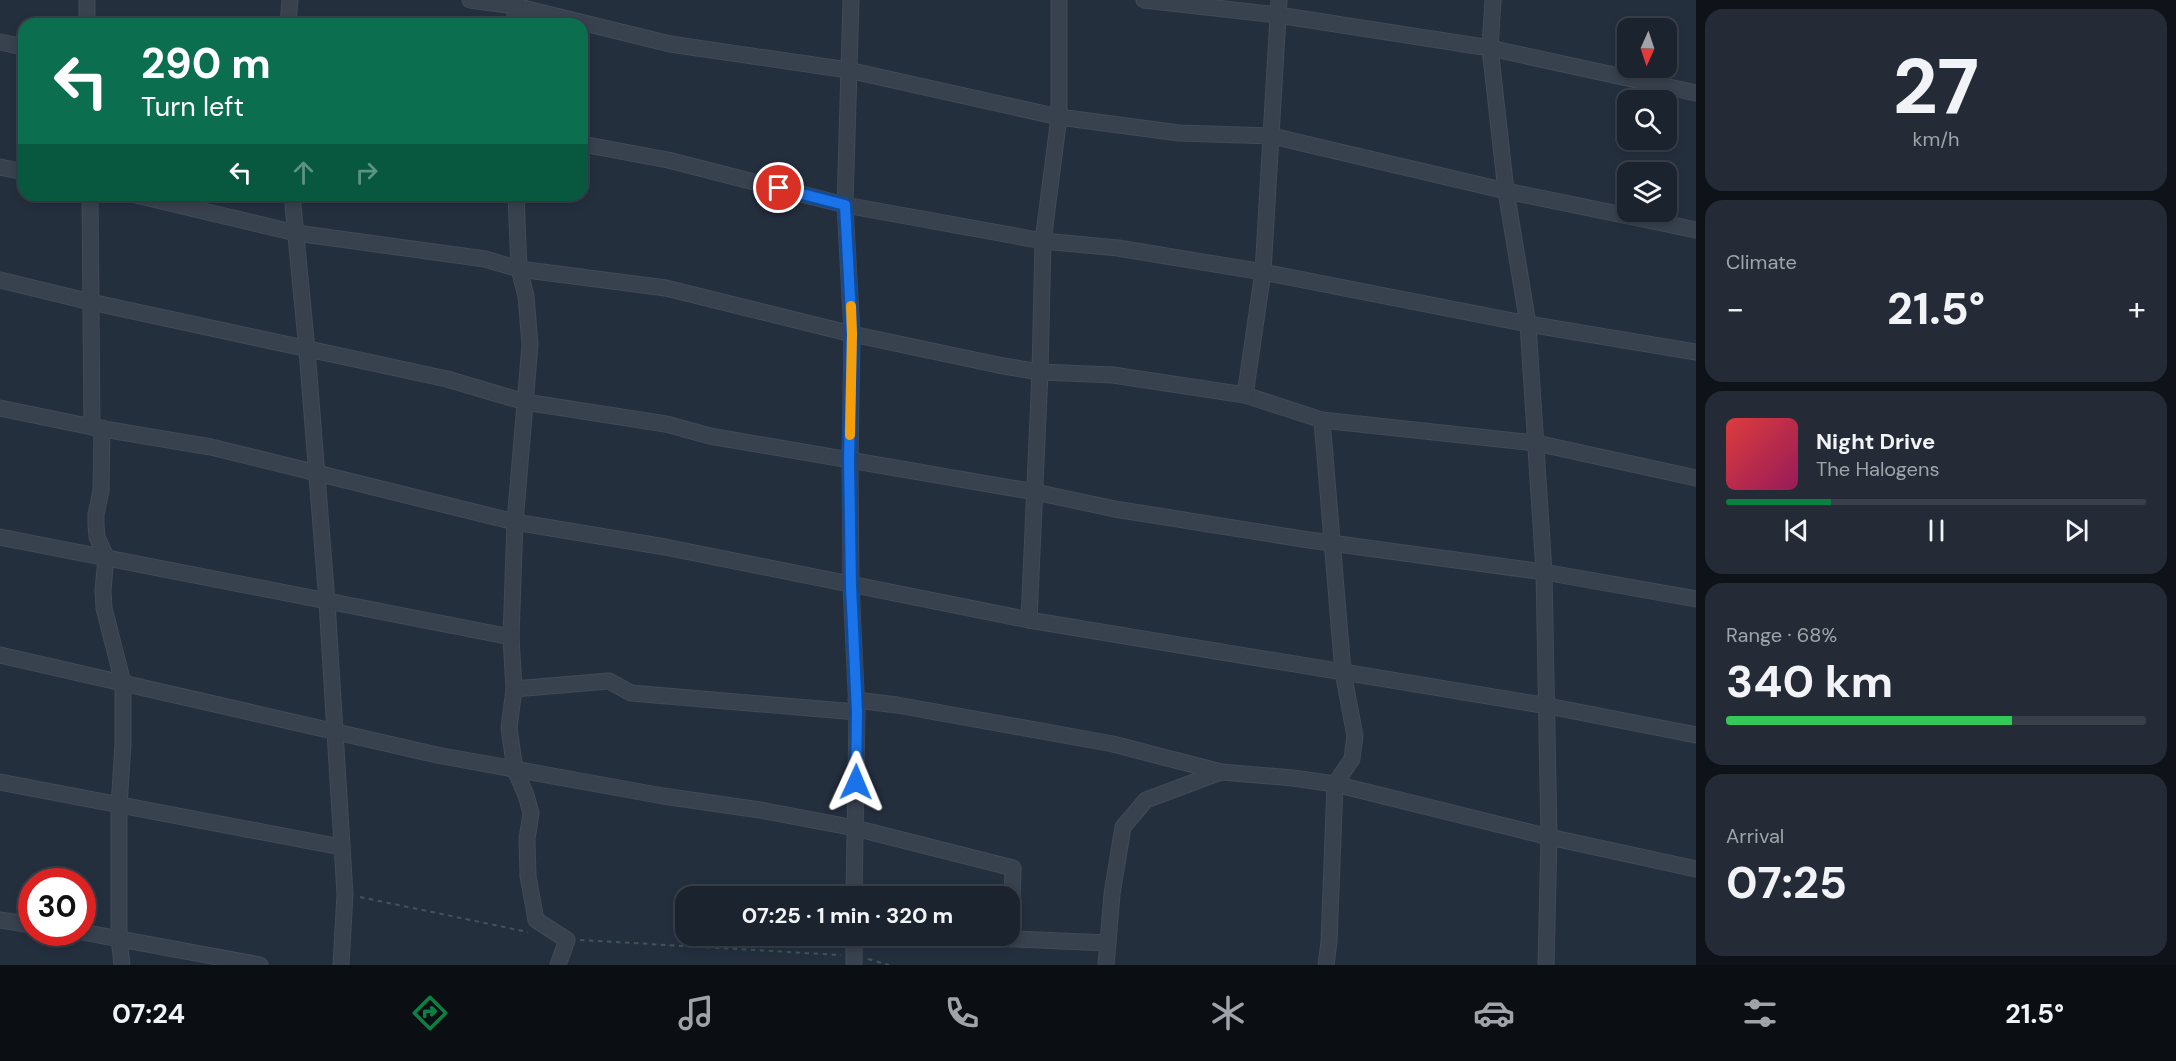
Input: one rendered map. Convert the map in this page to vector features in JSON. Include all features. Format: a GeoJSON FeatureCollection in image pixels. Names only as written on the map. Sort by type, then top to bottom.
{"type":"FeatureCollection","features":[{"type":"Feature","properties":{"kind":"street"},"geometry":{"type":"LineString","coordinates":[[87,0],[87,18]]}},
{"type":"Feature","properties":{"kind":"street"},"geometry":{"type":"LineString","coordinates":[[288,18],[290,0]]}},
{"type":"Feature","properties":{"kind":"street"},"geometry":{"type":"LineString","coordinates":[[470,0],[515,3],[572,18]]}},
{"type":"Feature","properties":{"kind":"street"},"geometry":{"type":"LineString","coordinates":[[851,0],[845,205],[852,334],[849,460],[851,585],[857,706],[854,886]]}},
{"type":"Feature","properties":{"kind":"street"},"geometry":{"type":"LineString","coordinates":[[1029,620],[1040,372],[1043,241],[1059,117],[1059,0]]}},
{"type":"Feature","properties":{"kind":"street"},"geometry":{"type":"LineString","coordinates":[[1144,0],[1279,8],[1490,48],[1696,93]]}},
{"type":"Feature","properties":{"kind":"street"},"geometry":{"type":"LineString","coordinates":[[1493,0],[1490,48],[1506,191],[1528,324],[1544,572],[1549,837],[1546,965]]}},
{"type":"Feature","properties":{"kind":"street"},"geometry":{"type":"LineString","coordinates":[[1245,395],[1263,272],[1265,206],[1272,136],[1279,8]]}},
{"type":"Feature","properties":{"kind":"street"},"geometry":{"type":"LineString","coordinates":[[588,22],[670,44],[848,70],[1059,117],[1179,133],[1272,136],[1506,191],[1696,230]]}},
{"type":"Feature","properties":{"kind":"street"},"geometry":{"type":"LineString","coordinates":[[0,42],[18,46]]}},
{"type":"Feature","properties":{"kind":"street"},"geometry":{"type":"LineString","coordinates":[[588,145],[668,160],[845,205],[1043,241],[1118,248],[1263,272],[1528,324],[1696,352]]}},
{"type":"Feature","properties":{"kind":"street"},"geometry":{"type":"LineString","coordinates":[[0,167],[18,171]]}},
{"type":"Feature","properties":{"kind":"street"},"geometry":{"type":"LineString","coordinates":[[90,201],[91,302],[101,491],[96,525],[97,537],[106,557],[104,608],[123,683],[118,938],[122,965]]}},
{"type":"Feature","properties":{"kind":"street"},"geometry":{"type":"LineString","coordinates":[[162,201],[296,232],[484,259],[519,269],[666,288],[852,334],[1040,372],[1113,375],[1245,395],[1322,420],[1536,443],[1696,478]]}},
{"type":"Feature","properties":{"kind":"street"},"geometry":{"type":"LineString","coordinates":[[293,201],[327,602],[345,894],[341,965]]}},
{"type":"Feature","properties":{"kind":"street"},"geometry":{"type":"LineString","coordinates":[[516,201],[519,269],[526,296],[530,345],[515,522],[510,636],[514,689],[509,728],[515,770],[531,813],[526,839],[528,876],[536,920],[567,939],[558,965]]}},
{"type":"Feature","properties":{"kind":"street"},"geometry":{"type":"LineString","coordinates":[[0,280],[307,350],[447,379],[525,402],[666,424],[710,436],[1035,492],[1115,509],[1333,543],[1544,572],[1696,599]]}},
{"type":"Feature","properties":{"kind":"street"},"geometry":{"type":"LineString","coordinates":[[0,408],[211,447],[515,522],[665,548],[1029,620],[1548,706],[1696,735]]}},
{"type":"Feature","properties":{"kind":"street"},"geometry":{"type":"LineString","coordinates":[[1322,420],[1343,672],[1355,736],[1352,759],[1335,784],[1329,942],[1326,965]]}},
{"type":"Feature","properties":{"kind":"street"},"geometry":{"type":"LineString","coordinates":[[0,537],[510,636]]}},
{"type":"Feature","properties":{"kind":"street"},"geometry":{"type":"LineString","coordinates":[[0,655],[437,755],[855,828],[1012,868],[1012,886]]}},
{"type":"Feature","properties":{"kind":"street"},"geometry":{"type":"LineString","coordinates":[[514,689],[609,681],[631,693],[857,706],[897,705],[1113,744],[1221,772],[1335,784],[1549,837],[1696,869]]}},
{"type":"Feature","properties":{"kind":"street"},"geometry":{"type":"LineString","coordinates":[[1106,965],[1112,894],[1124,827],[1146,800],[1221,772]]}},
{"type":"Feature","properties":{"kind":"street"},"geometry":{"type":"LineString","coordinates":[[0,782],[341,847]]}},
{"type":"Feature","properties":{"kind":"street"},"geometry":{"type":"LineString","coordinates":[[0,920],[18,923]]}},
{"type":"Feature","properties":{"kind":"street"},"geometry":{"type":"LineString","coordinates":[[96,934],[260,965]]}},
{"type":"Feature","properties":{"kind":"street"},"geometry":{"type":"LineString","coordinates":[[1020,939],[1108,943]]}},
{"type":"Feature","properties":{"kind":"path"},"geometry":{"type":"LineString","coordinates":[[345,894],[532,933]]}},
{"type":"Feature","properties":{"kind":"path"},"geometry":{"type":"LineString","coordinates":[[567,939],[854,960],[889,965]]}},
{"type":"Feature","properties":{"kind":"slow traffic"},"geometry":{"type":"LineString","coordinates":[[850,435],[851,306]]}},
{"type":"Feature","properties":{"kind":"route"},"geometry":{"type":"LineString","coordinates":[[779,188],[845,205],[852,334],[849,460],[851,585],[857,712],[856,782]]}}]}
